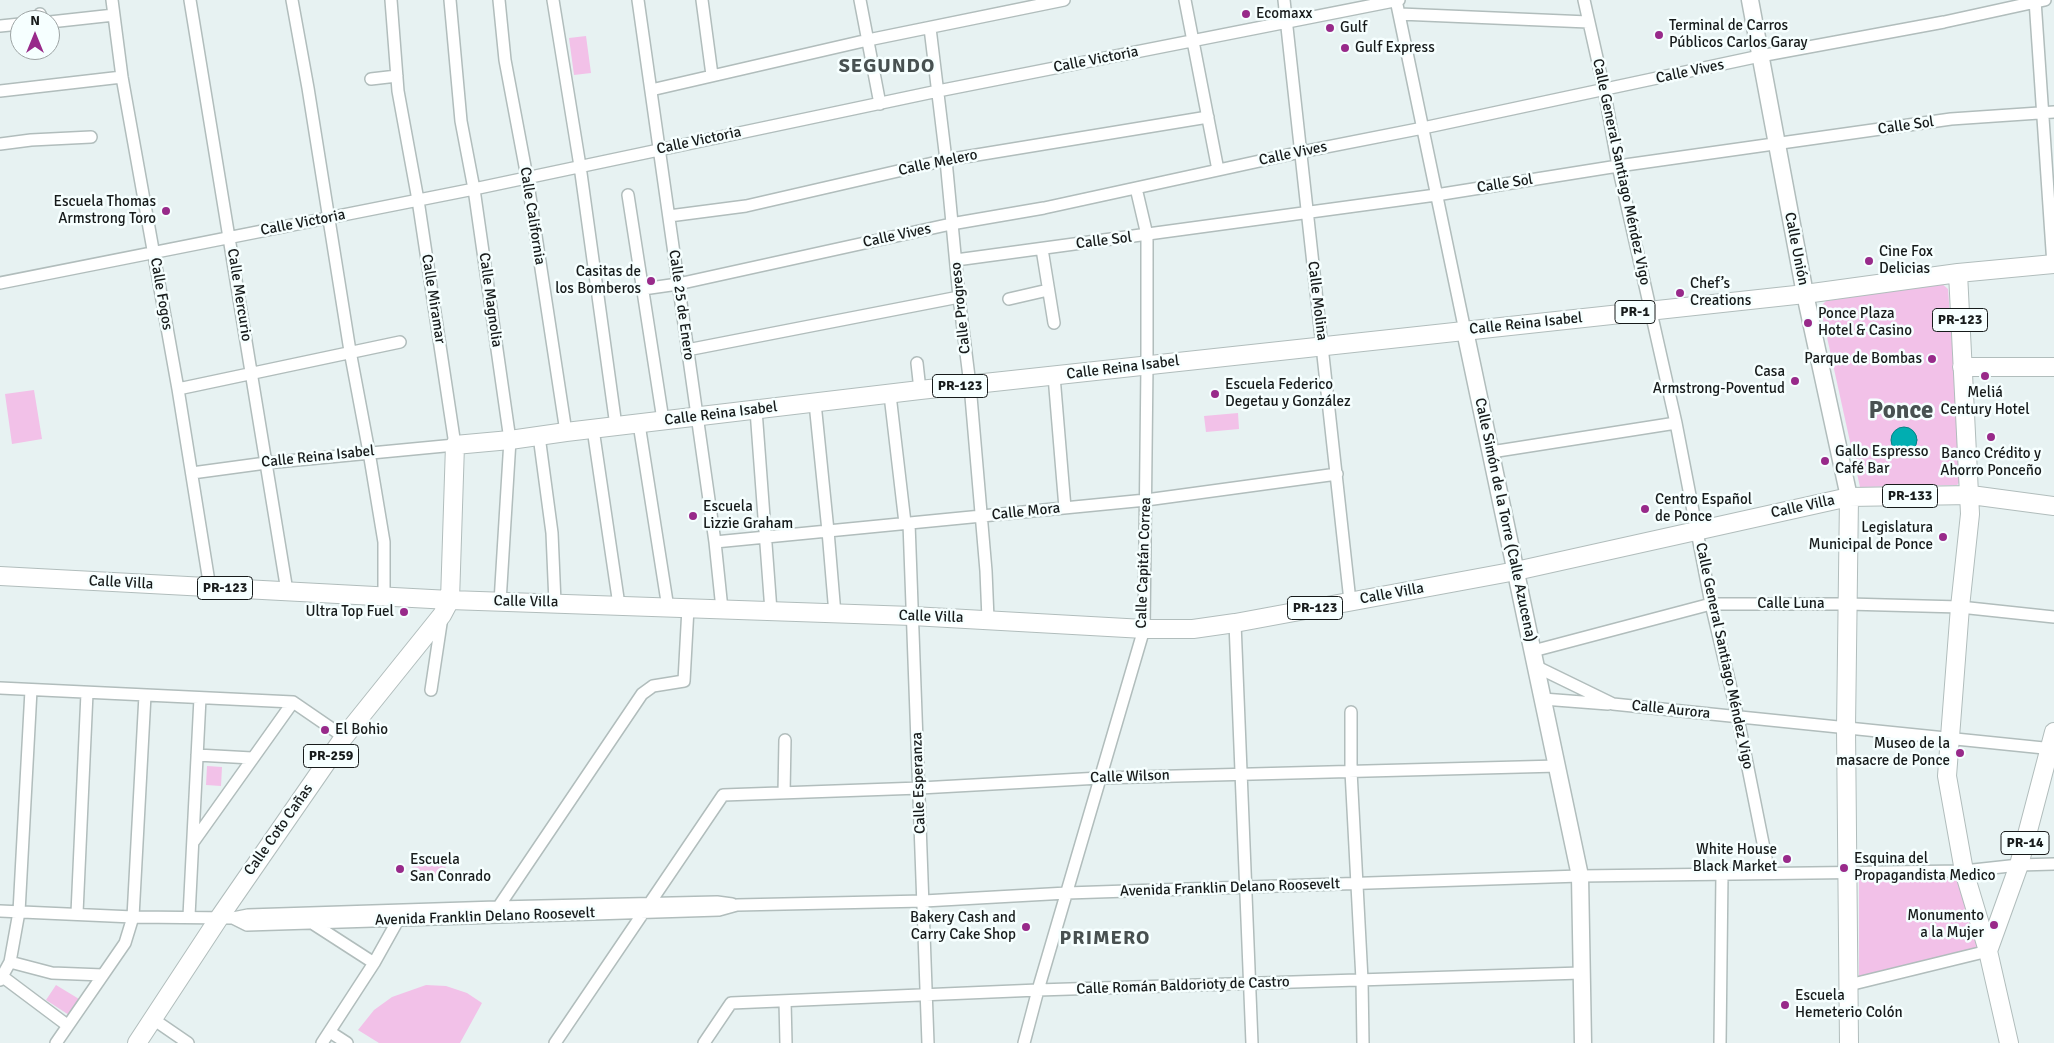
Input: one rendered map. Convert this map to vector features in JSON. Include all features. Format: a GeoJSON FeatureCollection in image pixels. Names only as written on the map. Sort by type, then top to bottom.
{"type":"FeatureCollection","features":[{"type":"Feature","properties":{"kind":"main road","name":"Calle Reina Isabel"},"geometry":{"type":"LineString","coordinates":[[455,445],[920,390],[1804,294],[1958,273],[2053,264]]}},
{"type":"Feature","properties":{"kind":"main road","name":"PR-123"},"geometry":{"type":"LineString","coordinates":[[1958,273],[1962,367]]}},
{"type":"Feature","properties":{"kind":"main road"},"geometry":{"type":"LineString","coordinates":[[2009,1043],[1988,951],[1964,871],[1947,776],[1948,740],[1971,494],[1962,367],[2054,367]]}},
{"type":"Feature","properties":{"kind":"main road","name":"Calle Miramar"},"geometry":{"type":"LineString","coordinates":[[446,608],[455,445]]}},
{"type":"Feature","properties":{"kind":"main road","name":"PR-133"},"geometry":{"type":"LineString","coordinates":[[1848,497],[1971,494],[2054,506]]}},
{"type":"Feature","properties":{"kind":"main road"},"geometry":{"type":"LineString","coordinates":[[1848,497],[1846,728],[1849,1043]]}},
{"type":"Feature","properties":{"kind":"main road","name":"Calle Villa"},"geometry":{"type":"LineString","coordinates":[[0,576],[384,596],[446,608],[500,602],[555,603],[988,619],[1144,629],[1193,629],[1236,623],[1516,571],[1848,497]]}},
{"type":"Feature","properties":{"kind":"main road","name":"Calle Coto Cañas"},"geometry":{"type":"LineString","coordinates":[[226,918],[344,737],[446,608]]}},
{"type":"Feature","properties":{"kind":"main road","name":"PR-14"},"geometry":{"type":"LineString","coordinates":[[1988,951],[2019,865],[2053,743]]}},
{"type":"Feature","properties":{"kind":"main road","name":"PR-259"},"geometry":{"type":"LineString","coordinates":[[137,1043],[226,918]]}},
{"type":"Feature","properties":{"kind":"street","name":"Calle Fogos"},"geometry":{"type":"LineString","coordinates":[[112,0],[122,77],[178,389],[210,588]]}},
{"type":"Feature","properties":{"kind":"street","name":"Calle Mercurio"},"geometry":{"type":"LineString","coordinates":[[190,0],[287,591]]}},
{"type":"Feature","properties":{"kind":"street"},"geometry":{"type":"LineString","coordinates":[[292,0],[350,352],[384,542],[384,596]]}},
{"type":"Feature","properties":{"kind":"street","name":"Calle Miramar"},"geometry":{"type":"LineString","coordinates":[[391,0],[397,76],[455,445]]}},
{"type":"Feature","properties":{"kind":"street","name":"Calle Magnolia"},"geometry":{"type":"LineString","coordinates":[[450,0],[461,121],[474,189],[510,440],[500,602]]}},
{"type":"Feature","properties":{"kind":"street","name":"Calle California"},"geometry":{"type":"LineString","coordinates":[[499,0],[505,60],[527,177],[566,432]]}},
{"type":"Feature","properties":{"kind":"street"},"geometry":{"type":"LineString","coordinates":[[553,0],[580,166],[616,426]]}},
{"type":"Feature","properties":{"kind":"street","name":"Calle 25 de Enero"},"geometry":{"type":"LineString","coordinates":[[638,0],[715,542],[722,609]]}},
{"type":"Feature","properties":{"kind":"street"},"geometry":{"type":"LineString","coordinates":[[702,0],[712,75]]}},
{"type":"Feature","properties":{"kind":"street"},"geometry":{"type":"LineString","coordinates":[[860,0],[880,104]]}},
{"type":"Feature","properties":{"kind":"street"},"geometry":{"type":"LineString","coordinates":[[651,90],[868,40],[1064,0]]}},
{"type":"Feature","properties":{"kind":"street"},"geometry":{"type":"LineString","coordinates":[[1185,0],[1218,170]]}},
{"type":"Feature","properties":{"kind":"street","name":"Calle Molina"},"geometry":{"type":"LineString","coordinates":[[1284,0],[1350,601]]}},
{"type":"Feature","properties":{"kind":"street","name":"Calle Victoria"},"geometry":{"type":"LineString","coordinates":[[0,283],[154,251],[329,219],[938,91],[1397,0]]}},
{"type":"Feature","properties":{"kind":"street","name":"Calle Simón de la Torre (Calle Azucena)"},"geometry":{"type":"LineString","coordinates":[[1397,0],[1422,128],[1580,876],[1583,1043]]}},
{"type":"Feature","properties":{"kind":"street","name":"Calle General Santiago Méndez Vigo"},"geometry":{"type":"LineString","coordinates":[[1584,0],[1604,90],[1618,166],[1676,422],[1711,604],[1738,718],[1769,873]]}},
{"type":"Feature","properties":{"kind":"street","name":"Calle Unión"},"geometry":{"type":"LineString","coordinates":[[1750,0],[1804,294],[1848,497]]}},
{"type":"Feature","properties":{"kind":"street"},"geometry":{"type":"LineString","coordinates":[[2038,1],[2048,113],[2053,264]]}},
{"type":"Feature","properties":{"kind":"street","name":"Calle Vives"},"geometry":{"type":"LineString","coordinates":[[643,289],[678,284],[951,224],[1044,208],[1760,56],[1944,22],[2038,1]]}},
{"type":"Feature","properties":{"kind":"street"},"geometry":{"type":"LineString","coordinates":[[1400,14],[1588,22]]}},
{"type":"Feature","properties":{"kind":"street"},"geometry":{"type":"LineString","coordinates":[[60,21],[114,15]]}},
{"type":"Feature","properties":{"kind":"street","name":"Calle Progreso"},"geometry":{"type":"LineString","coordinates":[[930,28],[970,385],[988,619]]}},
{"type":"Feature","properties":{"kind":"street"},"geometry":{"type":"LineString","coordinates":[[371,79],[397,76]]}},
{"type":"Feature","properties":{"kind":"street"},"geometry":{"type":"LineString","coordinates":[[0,91],[122,77]]}},
{"type":"Feature","properties":{"kind":"street","name":"Calle Sol"},"geometry":{"type":"LineString","coordinates":[[956,260],[1147,235],[1950,119],[2048,113]]}},
{"type":"Feature","properties":{"kind":"street","name":"Calle Melero"},"geometry":{"type":"LineString","coordinates":[[669,216],[746,206],[946,160],[1208,116]]}},
{"type":"Feature","properties":{"kind":"street"},"geometry":{"type":"LineString","coordinates":[[0,144],[31,140],[91,137]]}},
{"type":"Feature","properties":{"kind":"street","name":"Calle Capitán Correa"},"geometry":{"type":"LineString","coordinates":[[1024,1043],[1144,629],[1147,235],[1136,188]]}},
{"type":"Feature","properties":{"kind":"street"},"geometry":{"type":"LineString","coordinates":[[628,195],[664,420]]}},
{"type":"Feature","properties":{"kind":"street"},"geometry":{"type":"LineString","coordinates":[[1042,248],[1054,323]]}},
{"type":"Feature","properties":{"kind":"street"},"geometry":{"type":"LineString","coordinates":[[1009,299],[1048,290]]}},
{"type":"Feature","properties":{"kind":"street"},"geometry":{"type":"LineString","coordinates":[[687,350],[959,297]]}},
{"type":"Feature","properties":{"kind":"street"},"geometry":{"type":"LineString","coordinates":[[178,389],[400,342]]}},
{"type":"Feature","properties":{"kind":"street"},"geometry":{"type":"LineString","coordinates":[[917,363],[920,390]]}},
{"type":"Feature","properties":{"kind":"street"},"geometry":{"type":"LineString","coordinates":[[1054,376],[1065,508]]}},
{"type":"Feature","properties":{"kind":"street","name":"Calle Esperanza"},"geometry":{"type":"LineString","coordinates":[[890,395],[907,523],[920,788],[928,1043]]}},
{"type":"Feature","properties":{"kind":"street"},"geometry":{"type":"LineString","coordinates":[[815,403],[835,614]]}},
{"type":"Feature","properties":{"kind":"street"},"geometry":{"type":"LineString","coordinates":[[756,410],[767,536],[771,611]]}},
{"type":"Feature","properties":{"kind":"street"},"geometry":{"type":"LineString","coordinates":[[1491,452],[1676,422]]}},
{"type":"Feature","properties":{"kind":"street"},"geometry":{"type":"LineString","coordinates":[[639,424],[668,608]]}},
{"type":"Feature","properties":{"kind":"street"},"geometry":{"type":"LineString","coordinates":[[593,429],[619,605]]}},
{"type":"Feature","properties":{"kind":"street"},"geometry":{"type":"LineString","coordinates":[[539,436],[552,533],[555,603]]}},
{"type":"Feature","properties":{"kind":"street","name":"Calle Reina Isabel"},"geometry":{"type":"LineString","coordinates":[[192,473],[369,452],[455,445]]}},
{"type":"Feature","properties":{"kind":"street","name":"Calle Mora"},"geometry":{"type":"LineString","coordinates":[[715,542],[1146,500],[1337,474]]}},
{"type":"Feature","properties":{"kind":"street","name":"Calle Luna"},"geometry":{"type":"LineString","coordinates":[[1534,658],[1711,604],[1848,604],[1960,607],[2054,617]]}},
{"type":"Feature","properties":{"kind":"street"},"geometry":{"type":"LineString","coordinates":[[431,690],[446,608]]}},
{"type":"Feature","properties":{"kind":"street"},"geometry":{"type":"LineString","coordinates":[[494,912],[642,694],[653,686],[684,681],[688,608]]}},
{"type":"Feature","properties":{"kind":"street"},"geometry":{"type":"LineString","coordinates":[[1236,623],[1252,1043]]}},
{"type":"Feature","properties":{"kind":"street","name":"Calle Aurora"},"geometry":{"type":"LineString","coordinates":[[1534,658],[1613,704],[1948,740],[2053,743]]}},
{"type":"Feature","properties":{"kind":"street"},"geometry":{"type":"LineString","coordinates":[[0,688],[293,702],[344,737]]}},
{"type":"Feature","properties":{"kind":"street"},"geometry":{"type":"LineString","coordinates":[[31,690],[19,912],[10,962],[2,978],[68,1025]]}},
{"type":"Feature","properties":{"kind":"street"},"geometry":{"type":"LineString","coordinates":[[77,913],[87,693]]}},
{"type":"Feature","properties":{"kind":"street"},"geometry":{"type":"LineString","coordinates":[[56,1043],[125,943],[133,917],[145,695]]}},
{"type":"Feature","properties":{"kind":"street"},"geometry":{"type":"LineString","coordinates":[[189,916],[200,698]]}},
{"type":"Feature","properties":{"kind":"street"},"geometry":{"type":"LineString","coordinates":[[1543,699],[1613,704]]}},
{"type":"Feature","properties":{"kind":"street"},"geometry":{"type":"LineString","coordinates":[[194,841],[293,702]]}},
{"type":"Feature","properties":{"kind":"street"},"geometry":{"type":"LineString","coordinates":[[1351,712],[1351,771],[1358,883],[1363,1043]]}},
{"type":"Feature","properties":{"kind":"street"},"geometry":{"type":"LineString","coordinates":[[784,793],[785,740]]}},
{"type":"Feature","properties":{"kind":"street"},"geometry":{"type":"LineString","coordinates":[[197,756],[252,758]]}},
{"type":"Feature","properties":{"kind":"street","name":"Calle Wilson"},"geometry":{"type":"LineString","coordinates":[[646,908],[723,795],[920,788],[1100,778],[1558,766]]}},
{"type":"Feature","properties":{"kind":"street","name":"Avenida Franklin Delano Roosevelt"},"geometry":{"type":"LineString","coordinates":[[0,910],[133,917],[189,916],[226,918],[248,915],[398,915],[646,908],[717,902],[737,905],[924,901],[1067,893],[1580,876],[1964,871],[2019,865],[2054,864]]}},
{"type":"Feature","properties":{"kind":"street"},"geometry":{"type":"LineString","coordinates":[[1720,1043],[1722,874]]}},
{"type":"Feature","properties":{"kind":"street"},"geometry":{"type":"LineString","coordinates":[[555,1043],[646,908]]}},
{"type":"Feature","properties":{"kind":"street"},"geometry":{"type":"LineString","coordinates":[[322,1043],[374,963],[398,915]]}},
{"type":"Feature","properties":{"kind":"street","name":"Avenida Franklin Delano Roosevelt"},"geometry":{"type":"LineString","coordinates":[[226,918],[247,925],[398,915]]}},
{"type":"Feature","properties":{"kind":"street"},"geometry":{"type":"LineString","coordinates":[[312,922],[374,963]]}},
{"type":"Feature","properties":{"kind":"street"},"geometry":{"type":"LineString","coordinates":[[1849,985],[1988,951]]}},
{"type":"Feature","properties":{"kind":"street"},"geometry":{"type":"LineString","coordinates":[[10,962],[52,973],[103,975]]}},
{"type":"Feature","properties":{"kind":"street","name":"Calle Román Baldorioty de Castro"},"geometry":{"type":"LineString","coordinates":[[704,1043],[731,1003],[1038,990],[1582,973]]}},
{"type":"Feature","properties":{"kind":"street"},"geometry":{"type":"LineString","coordinates":[[785,1001],[786,1043]]}},
{"type":"Feature","properties":{"kind":"street"},"geometry":{"type":"LineString","coordinates":[[153,1019],[188,1043]]}},
{"type":"Feature","properties":{"kind":"street"},"geometry":{"type":"LineString","coordinates":[[330,1032],[346,1043]]}},
{"type":"Feature","properties":{"kind":"shaded area"},"geometry":{"type":"Polygon","coordinates":[[[586,36],[591,73],[574,75],[569,38],[586,36]]]}},
{"type":"Feature","properties":{"kind":"shaded area"},"geometry":{"type":"Polygon","coordinates":[[[1941,283],[1948,289],[1962,480],[1957,485],[1860,487],[1821,310],[1822,305],[1826,301],[1941,283]]]}},
{"type":"Feature","properties":{"kind":"shaded area"},"geometry":{"type":"Polygon","coordinates":[[[34,390],[42,439],[12,444],[5,394],[34,390]]]}},
{"type":"Feature","properties":{"kind":"shaded area"},"geometry":{"type":"Polygon","coordinates":[[[1238,413],[1239,429],[1206,432],[1204,416],[1238,413]]]}},
{"type":"Feature","properties":{"kind":"shaded area"},"geometry":{"type":"Polygon","coordinates":[[[207,766],[222,767],[221,786],[206,785],[207,766]]]}},
{"type":"Feature","properties":{"kind":"shaded area"},"geometry":{"type":"Polygon","coordinates":[[[445,856],[446,876],[413,877],[412,857],[445,856]]]}},
{"type":"Feature","properties":{"kind":"shaded area"},"geometry":{"type":"Polygon","coordinates":[[[1961,879],[1978,950],[1859,978],[1859,880],[1961,879]]]}},
{"type":"Feature","properties":{"kind":"shaded area"},"geometry":{"type":"Polygon","coordinates":[[[56,985],[79,999],[69,1015],[46,1000],[56,985]]]}},
{"type":"Feature","properties":{"kind":"shaded area"},"geometry":{"type":"Polygon","coordinates":[[[426,985],[446,986],[467,993],[482,1003],[460,1043],[379,1043],[358,1030],[374,1010],[392,997],[426,985]]]}},
{"type":"Feature","properties":{"kind":"water"},"geometry":{"type":"Polygon","coordinates":[[[1904,427],[1913,431],[1917,440],[1913,449],[1904,453],[1895,449],[1891,440],[1895,431],[1904,427]]]}},
{"type":"Feature","properties":{"kind":"place","name":"Ecomaxx"},"geometry":{"type":"Point","coordinates":[1246,14]}},
{"type":"Feature","properties":{"kind":"place","name":"Gulf"},"geometry":{"type":"Point","coordinates":[1330,28]}},
{"type":"Feature","properties":{"kind":"place","name":"Terminal de Carros Públicos Carlos Garay"},"geometry":{"type":"Point","coordinates":[1659,35]}},
{"type":"Feature","properties":{"kind":"place","name":"Gulf Express"},"geometry":{"type":"Point","coordinates":[1345,48]}},
{"type":"Feature","properties":{"kind":"place","name":"Escuela Thomas Armstrong Toro"},"geometry":{"type":"Point","coordinates":[166,211]}},
{"type":"Feature","properties":{"kind":"place","name":"Cine Fox Delicias"},"geometry":{"type":"Point","coordinates":[1869,261]}},
{"type":"Feature","properties":{"kind":"place","name":"Casitas de los Bomberos"},"geometry":{"type":"Point","coordinates":[651,281]}},
{"type":"Feature","properties":{"kind":"place","name":"Chef’s Creations"},"geometry":{"type":"Point","coordinates":[1680,293]}},
{"type":"Feature","properties":{"kind":"place","name":"Ponce Plaza Hotel & Casino"},"geometry":{"type":"Point","coordinates":[1808,323]}},
{"type":"Feature","properties":{"kind":"place","name":"Parque de Bombas"},"geometry":{"type":"Point","coordinates":[1932,359]}},
{"type":"Feature","properties":{"kind":"place","name":"Meliá Century Hotel"},"geometry":{"type":"Point","coordinates":[1985,376]}},
{"type":"Feature","properties":{"kind":"place","name":"Casa Armstrong-Poventud"},"geometry":{"type":"Point","coordinates":[1795,381]}},
{"type":"Feature","properties":{"kind":"place","name":"Escuela Federico Degetau y González"},"geometry":{"type":"Point","coordinates":[1215,394]}},
{"type":"Feature","properties":{"kind":"place","name":"Banco Crédito y Ahorro Ponceño"},"geometry":{"type":"Point","coordinates":[1991,437]}},
{"type":"Feature","properties":{"kind":"place","name":"Gallo Espresso Café Bar"},"geometry":{"type":"Point","coordinates":[1825,461]}},
{"type":"Feature","properties":{"kind":"place","name":"Centro Español de Ponce"},"geometry":{"type":"Point","coordinates":[1645,509]}},
{"type":"Feature","properties":{"kind":"place","name":"Escuela Lizzie Graham"},"geometry":{"type":"Point","coordinates":[693,516]}},
{"type":"Feature","properties":{"kind":"place","name":"Legislatura Municipal de Ponce"},"geometry":{"type":"Point","coordinates":[1943,537]}},
{"type":"Feature","properties":{"kind":"place","name":"Ultra Top Fuel"},"geometry":{"type":"Point","coordinates":[404,612]}},
{"type":"Feature","properties":{"kind":"place","name":"El Bohio"},"geometry":{"type":"Point","coordinates":[325,730]}},
{"type":"Feature","properties":{"kind":"place","name":"Museo de la masacre de Ponce"},"geometry":{"type":"Point","coordinates":[1960,753]}},
{"type":"Feature","properties":{"kind":"place","name":"White House Black Market"},"geometry":{"type":"Point","coordinates":[1787,859]}},
{"type":"Feature","properties":{"kind":"place","name":"Esquina del Propagandista Medico"},"geometry":{"type":"Point","coordinates":[1844,868]}},
{"type":"Feature","properties":{"kind":"place","name":"Escuela San Conrado"},"geometry":{"type":"Point","coordinates":[400,869]}},
{"type":"Feature","properties":{"kind":"place","name":"Monumento a la Mujer"},"geometry":{"type":"Point","coordinates":[1994,925]}},
{"type":"Feature","properties":{"kind":"place","name":"Bakery Cash and Carry Cake Shop"},"geometry":{"type":"Point","coordinates":[1026,927]}},
{"type":"Feature","properties":{"kind":"place","name":"Escuela Hemeterio Colón"},"geometry":{"type":"Point","coordinates":[1785,1005]}},
{"type":"Feature","properties":{"kind":"district","name":"SEGUNDO"},"geometry":{"type":"Point","coordinates":[887,67]}},
{"type":"Feature","properties":{"kind":"district","name":"Ponce"},"geometry":{"type":"Point","coordinates":[1901,411]}},
{"type":"Feature","properties":{"kind":"district","name":"PRIMERO"},"geometry":{"type":"Point","coordinates":[1105,939]}}]}
